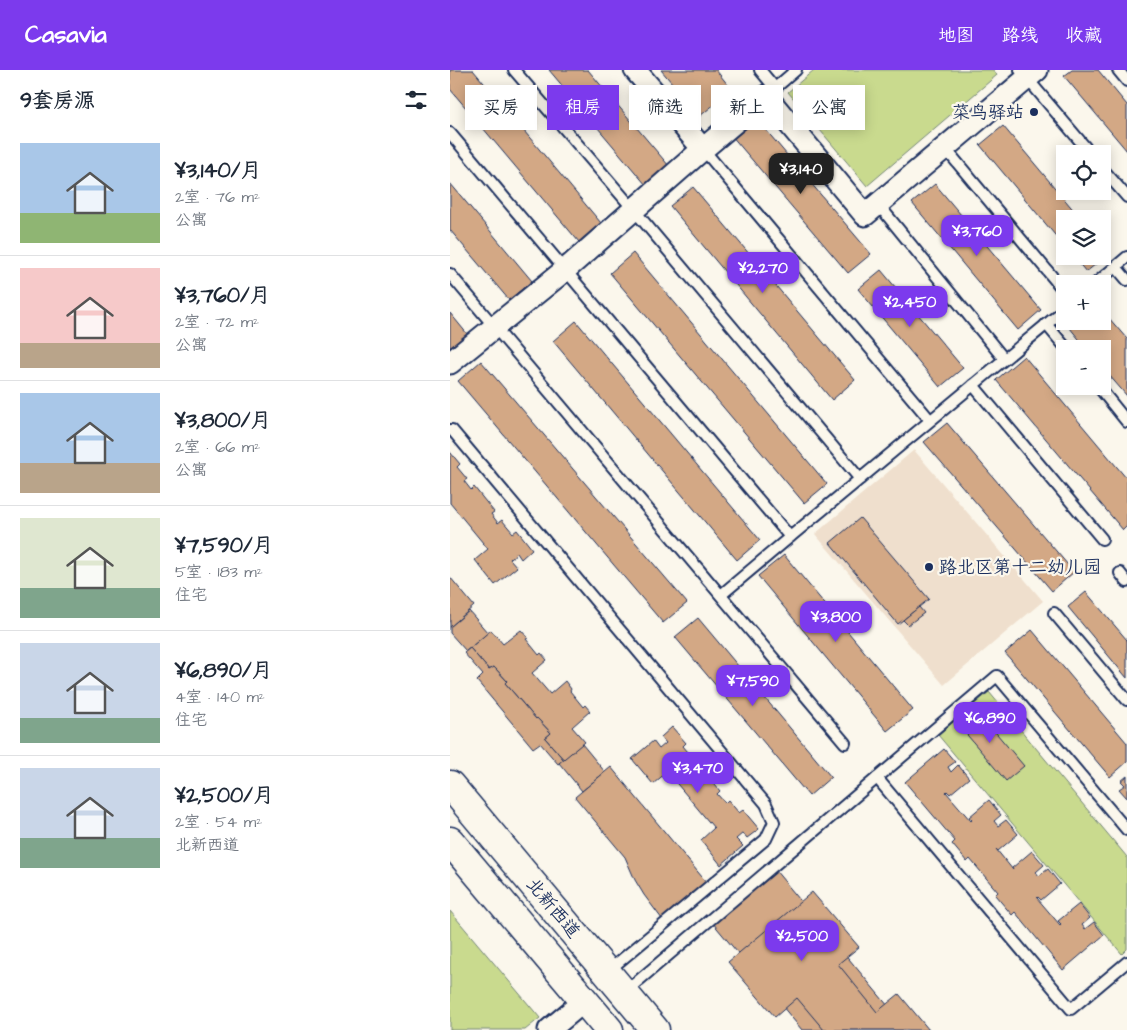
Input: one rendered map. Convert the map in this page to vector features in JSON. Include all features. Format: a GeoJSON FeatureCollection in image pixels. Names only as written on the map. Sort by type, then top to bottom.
{"type":"FeatureCollection","features":[{"type":"Feature","properties":{"kind":"main road","name":"北新西道"},"geometry":{"type":"LineString","coordinates":[[450,785],[656,1030]]}},
{"type":"Feature","properties":{"kind":"main road","name":"北新西道"},"geometry":{"type":"LineString","coordinates":[[450,841],[609,1030]]}},
{"type":"Feature","properties":{"kind":"street"},"geometry":{"type":"LineString","coordinates":[[636,70],[703,149]]}},
{"type":"Feature","properties":{"kind":"street"},"geometry":{"type":"LineString","coordinates":[[783,109],[865,215],[945,148],[1028,73]]}},
{"type":"Feature","properties":{"kind":"street"},"geometry":{"type":"LineString","coordinates":[[450,363],[565,270],[725,130]]}},
{"type":"Feature","properties":{"kind":"street"},"geometry":{"type":"LineString","coordinates":[[549,1030],[584,1001]]}},
{"type":"Feature","properties":{"kind":"lane"},"geometry":{"type":"LineString","coordinates":[[514,70],[860,479]]}},
{"type":"Feature","properties":{"kind":"lane"},"geometry":{"type":"LineString","coordinates":[[760,70],[767,85]]}},
{"type":"Feature","properties":{"kind":"lane"},"geometry":{"type":"LineString","coordinates":[[778,85],[796,70]]}},
{"type":"Feature","properties":{"kind":"lane"},"geometry":{"type":"LineString","coordinates":[[1118,70],[1127,81]]}},
{"type":"Feature","properties":{"kind":"lane"},"geometry":{"type":"LineString","coordinates":[[1028,73],[1083,145]]}},
{"type":"Feature","properties":{"kind":"lane"},"geometry":{"type":"LineString","coordinates":[[450,133],[790,536]]}},
{"type":"Feature","properties":{"kind":"lane"},"geometry":{"type":"LineString","coordinates":[[945,148],[1056,281]]}},
{"type":"Feature","properties":{"kind":"lane"},"geometry":{"type":"LineString","coordinates":[[703,149],[930,420]]}},
{"type":"Feature","properties":{"kind":"lane"},"geometry":{"type":"LineString","coordinates":[[1111,178],[1127,197]]}},
{"type":"Feature","properties":{"kind":"lane"},"geometry":{"type":"LineString","coordinates":[[878,204],[1004,359]]}},
{"type":"Feature","properties":{"kind":"lane"},"geometry":{"type":"LineString","coordinates":[[1106,275],[1127,257]]}},
{"type":"Feature","properties":{"kind":"lane"},"geometry":{"type":"LineString","coordinates":[[1116,266],[1127,280]]}},
{"type":"Feature","properties":{"kind":"lane"},"geometry":{"type":"LineString","coordinates":[[450,274],[845,743]]}},
{"type":"Feature","properties":{"kind":"lane"},"geometry":{"type":"LineString","coordinates":[[721,595],[1056,316]]}},
{"type":"Feature","properties":{"kind":"lane"},"geometry":{"type":"LineString","coordinates":[[1046,324],[1059,340]]}},
{"type":"Feature","properties":{"kind":"lane"},"geometry":{"type":"LineString","coordinates":[[973,385],[1102,539]]}},
{"type":"Feature","properties":{"kind":"lane"},"geometry":{"type":"LineString","coordinates":[[1105,395],[1127,422]]}},
{"type":"Feature","properties":{"kind":"lane"},"geometry":{"type":"LineString","coordinates":[[450,430],[766,804],[774,822],[766,839],[615,982]]}},
{"type":"Feature","properties":{"kind":"lane"},"geometry":{"type":"LineString","coordinates":[[1120,574],[1127,582]]}},
{"type":"Feature","properties":{"kind":"lane"},"geometry":{"type":"LineString","coordinates":[[1054,613],[1127,700]]}},
{"type":"Feature","properties":{"kind":"lane"},"geometry":{"type":"LineString","coordinates":[[615,982],[963,711],[997,676],[1127,830]]}},
{"type":"Feature","properties":{"kind":"lane"},"geometry":{"type":"LineString","coordinates":[[877,778],[1071,1009],[1127,962]]}},
{"type":"Feature","properties":{"kind":"shaded area","name":"路北区第十二幼儿园"},"geometry":{"type":"Polygon","coordinates":[[[914,450],[1043,601],[944,685],[815,534],[914,450]]]}},
{"type":"Feature","properties":{"kind":"green space"},"geometry":{"type":"Polygon","coordinates":[[[814,70],[993,70],[997,75],[867,186],[820,130],[865,130],[865,85],[796,85],[814,70]]]}},
{"type":"Feature","properties":{"kind":"green space"},"geometry":{"type":"Polygon","coordinates":[[[793,88],[793,98],[788,92],[793,88]]]}},
{"type":"Feature","properties":{"kind":"green space"},"geometry":{"type":"Polygon","coordinates":[[[989,692],[1127,857],[1127,949],[1122,954],[938,735],[989,692]]]}},
{"type":"Feature","properties":{"kind":"green space"},"geometry":{"type":"Polygon","coordinates":[[[450,911],[540,1018],[525,1030],[450,1030],[450,911]]]}},
{"type":"Feature","properties":{"kind":"building"},"geometry":{"type":"Polygon","coordinates":[[[450,70],[473,70],[486,85],[465,85],[465,107],[450,89],[450,70]]]}},
{"type":"Feature","properties":{"kind":"building"},"geometry":{"type":"Polygon","coordinates":[[[549,70],[588,70],[601,85],[562,85],[549,70]]]}},
{"type":"Feature","properties":{"kind":"building"},"geometry":{"type":"Polygon","coordinates":[[[661,70],[716,70],[728,85],[711,85],[711,107],[701,115],[701,85],[674,85],[661,70]]]}},
{"type":"Feature","properties":{"kind":"building"},"geometry":{"type":"Polygon","coordinates":[[[1072,70],[1098,70],[1127,105],[1127,151],[1064,76],[1072,70]]]}},
{"type":"Feature","properties":{"kind":"building"},"geometry":{"type":"Polygon","coordinates":[[[619,107],[629,119],[629,130],[639,130],[669,166],[646,185],[600,130],[619,130],[619,107]]]}},
{"type":"Feature","properties":{"kind":"building"},"geometry":{"type":"Polygon","coordinates":[[[1003,126],[1056,189],[1056,200],[1065,200],[1073,210],[1056,210],[1056,236],[980,145],[1003,126]]]}},
{"type":"Feature","properties":{"kind":"building"},"geometry":{"type":"Polygon","coordinates":[[[485,130],[523,130],[601,223],[579,242],[485,130]]]}},
{"type":"Feature","properties":{"kind":"building"},"geometry":{"type":"Polygon","coordinates":[[[737,130],[766,130],[871,254],[848,273],[731,135],[737,130]]]}},
{"type":"Feature","properties":{"kind":"building"},"geometry":{"type":"Polygon","coordinates":[[[450,183],[532,281],[509,300],[450,230],[450,183]]]}},
{"type":"Feature","properties":{"kind":"building"},"geometry":{"type":"Polygon","coordinates":[[[935,184],[1041,310],[1018,330],[912,203],[935,184]]]}},
{"type":"Feature","properties":{"kind":"building"},"geometry":{"type":"Polygon","coordinates":[[[693,187],[855,380],[832,400],[670,206],[693,187]]]}},
{"type":"Feature","properties":{"kind":"building"},"geometry":{"type":"Polygon","coordinates":[[[633,253],[827,484],[804,503],[610,273],[633,253]]]}},
{"type":"Feature","properties":{"kind":"building"},"geometry":{"type":"Polygon","coordinates":[[[1080,265],[1095,265],[1086,272],[1080,265]]]}},
{"type":"Feature","properties":{"kind":"building"},"geometry":{"type":"Polygon","coordinates":[[[881,270],[963,368],[940,387],[858,289],[881,270]]]}},
{"type":"Feature","properties":{"kind":"building"},"geometry":{"type":"Polygon","coordinates":[[[450,313],[468,335],[450,350],[450,313]]]}},
{"type":"Feature","properties":{"kind":"building"},"geometry":{"type":"Polygon","coordinates":[[[1111,320],[1127,339],[1127,396],[1111,377],[1111,340],[1080,340],[1072,330],[1111,330],[1111,320]]]}},
{"type":"Feature","properties":{"kind":"building"},"geometry":{"type":"Polygon","coordinates":[[[576,321],[760,540],[737,560],[553,341],[576,321]]]}},
{"type":"Feature","properties":{"kind":"building"},"geometry":{"type":"Polygon","coordinates":[[[1024,356],[1127,479],[1127,526],[1123,530],[996,380],[1024,356]]]}},
{"type":"Feature","properties":{"kind":"building"},"geometry":{"type":"Polygon","coordinates":[[[481,361],[687,603],[663,623],[458,381],[481,361]]]}},
{"type":"Feature","properties":{"kind":"building"},"geometry":{"type":"Polygon","coordinates":[[[947,423],[1074,572],[1052,591],[924,442],[947,423]]]}},
{"type":"Feature","properties":{"kind":"building"},"geometry":{"type":"Polygon","coordinates":[[[450,452],[460,464],[457,467],[467,479],[464,481],[471,490],[474,487],[494,512],[491,514],[498,523],[502,520],[513,533],[517,530],[532,549],[521,559],[517,553],[510,559],[517,567],[495,585],[475,560],[488,549],[450,503],[450,452]]]}},
{"type":"Feature","properties":{"kind":"building"},"geometry":{"type":"Polygon","coordinates":[[[860,518],[929,599],[898,624],[830,543],[860,518]]]}},
{"type":"Feature","properties":{"kind":"building"},"geometry":{"type":"Polygon","coordinates":[[[784,555],[913,710],[887,731],[758,576],[784,555]]]}},
{"type":"Feature","properties":{"kind":"building"},"geometry":{"type":"Polygon","coordinates":[[[450,577],[474,606],[450,627],[450,577]]]}},
{"type":"Feature","properties":{"kind":"building"},"geometry":{"type":"Polygon","coordinates":[[[1086,592],[1127,640],[1127,678],[1068,607],[1086,592]]]}},
{"type":"Feature","properties":{"kind":"building"},"geometry":{"type":"Polygon","coordinates":[[[919,607],[924,613],[908,625],[903,620],[919,607]]]}},
{"type":"Feature","properties":{"kind":"building"},"geometry":{"type":"Polygon","coordinates":[[[469,611],[488,633],[466,651],[450,633],[450,627],[469,611]]]}},
{"type":"Feature","properties":{"kind":"building"},"geometry":{"type":"Polygon","coordinates":[[[698,618],[831,777],[809,796],[675,637],[698,618]]]}},
{"type":"Feature","properties":{"kind":"building"},"geometry":{"type":"Polygon","coordinates":[[[491,630],[503,644],[521,630],[539,655],[541,653],[547,660],[532,673],[550,694],[565,681],[571,689],[570,691],[583,707],[585,705],[590,711],[572,727],[585,742],[564,760],[545,738],[551,733],[536,719],[494,667],[489,670],[470,648],[491,630]]]}},
{"type":"Feature","properties":{"kind":"building"},"geometry":{"type":"Polygon","coordinates":[[[1032,630],[1127,743],[1127,762],[1110,777],[1005,653],[1032,630]]]}},
{"type":"Feature","properties":{"kind":"building"},"geometry":{"type":"Polygon","coordinates":[[[470,648],[489,670],[494,667],[536,719],[551,733],[545,738],[564,760],[558,764],[540,743],[533,748],[477,681],[483,675],[464,653],[470,648]]]}},
{"type":"Feature","properties":{"kind":"building"},"geometry":{"type":"Polygon","coordinates":[[[975,708],[1024,766],[1006,781],[957,723],[975,708]]]}},
{"type":"Feature","properties":{"kind":"building"},"geometry":{"type":"Polygon","coordinates":[[[672,727],[686,743],[683,746],[693,758],[690,761],[697,769],[700,767],[720,791],[717,794],[725,803],[728,800],[739,813],[743,810],[759,829],[747,838],[743,833],[736,839],[743,846],[721,865],[701,840],[714,828],[667,772],[653,784],[632,759],[653,741],[659,749],[666,743],[661,737],[672,727]]]}},
{"type":"Feature","properties":{"kind":"building"},"geometry":{"type":"Polygon","coordinates":[[[582,744],[605,772],[582,791],[559,763],[582,744]]]}},
{"type":"Feature","properties":{"kind":"building"},"geometry":{"type":"Polygon","coordinates":[[[944,749],[955,762],[948,767],[951,772],[958,765],[969,778],[950,794],[946,792],[971,821],[969,817],[989,800],[1001,815],[994,821],[998,826],[1006,820],[1018,834],[998,851],[996,849],[1013,870],[1012,868],[1032,851],[1044,865],[1036,872],[1039,876],[1048,869],[1060,884],[1041,900],[1037,898],[1060,925],[1058,921],[1079,904],[1090,918],[1082,925],[1085,929],[1094,922],[1104,935],[1063,970],[1015,912],[1012,915],[995,895],[998,892],[970,859],[967,862],[952,844],[955,841],[905,782],[944,749]]]}},
{"type":"Feature","properties":{"kind":"building"},"geometry":{"type":"Polygon","coordinates":[[[611,767],[707,883],[662,919],[635,880],[625,857],[575,797],[611,767]]]}},
{"type":"Feature","properties":{"kind":"building"},"geometry":{"type":"Polygon","coordinates":[[[1127,776],[1127,798],[1119,789],[1125,785],[1121,781],[1127,776]]]}},
{"type":"Feature","properties":{"kind":"building"},"geometry":{"type":"Polygon","coordinates":[[[775,870],[908,1030],[802,1030],[712,922],[775,870]]]}},
{"type":"Feature","properties":{"kind":"building"},"geometry":{"type":"Polygon","coordinates":[[[812,892],[859,947],[838,964],[877,1012],[899,994],[929,1030],[824,1030],[797,998],[775,1017],[728,962],[812,892]]]}},
{"type":"Feature","properties":{"kind":"place","name":"菜鸟驿站"},"geometry":{"type":"Point","coordinates":[1034,112]}},
{"type":"Feature","properties":{"kind":"place","name":"路北区第十二幼儿园"},"geometry":{"type":"Point","coordinates":[929,567]}}]}
